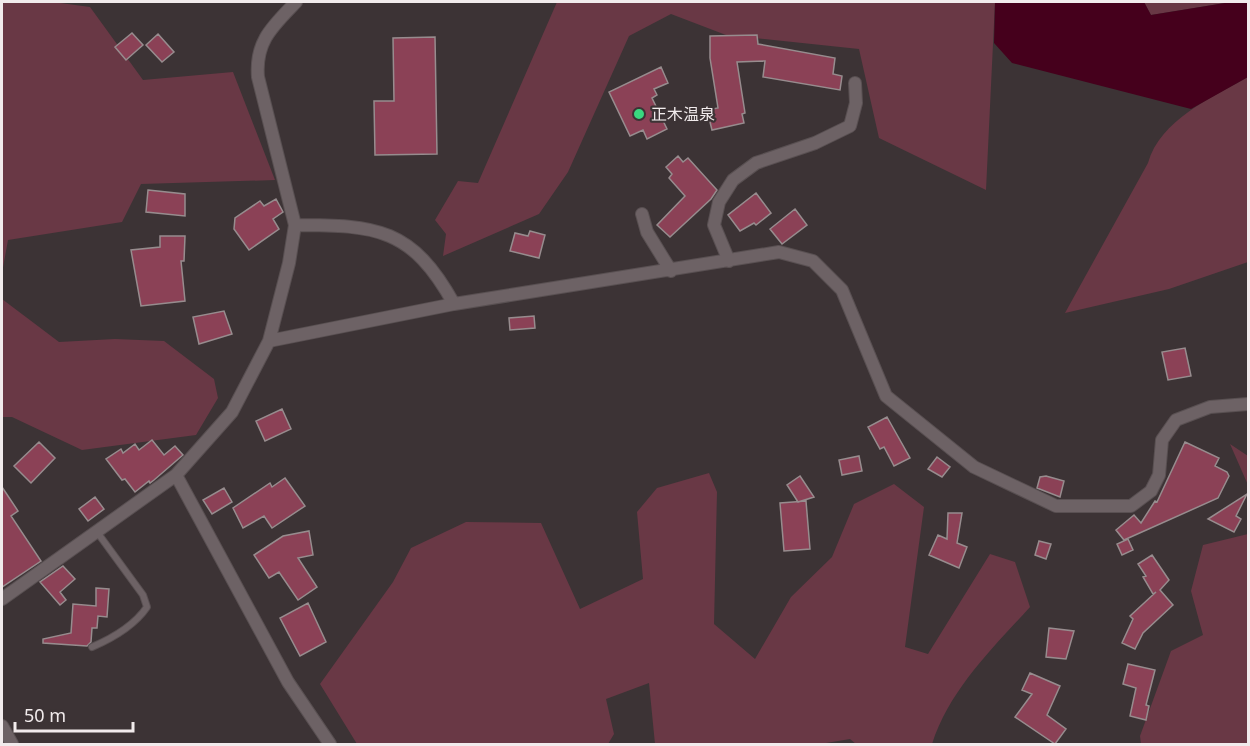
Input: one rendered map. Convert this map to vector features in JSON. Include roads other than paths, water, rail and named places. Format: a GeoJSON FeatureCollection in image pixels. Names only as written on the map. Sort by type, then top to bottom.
{"type":"FeatureCollection","features":[{"type":"Feature","properties":{"kind":"street"},"geometry":{"type":"LineString","coordinates":[[2,599],[176,475],[232,412],[269,341],[289,264],[295,225],[258,77],[256,58],[262,42],[296,2]]}},
{"type":"Feature","properties":{"kind":"street"},"geometry":{"type":"LineString","coordinates":[[729,261],[714,225],[719,202],[733,180],[756,163],[815,143],[850,126],[856,103],[855,83]]}},
{"type":"Feature","properties":{"kind":"street"},"geometry":{"type":"LineString","coordinates":[[642,214],[647,232],[671,271]]}},
{"type":"Feature","properties":{"kind":"street"},"geometry":{"type":"LineString","coordinates":[[295,225],[348,225],[388,235],[415,250],[440,278],[454,304]]}},
{"type":"Feature","properties":{"kind":"street"},"geometry":{"type":"LineString","coordinates":[[269,341],[454,304],[779,252],[813,261],[842,290],[886,396],[974,467],[1056,506],[1131,506],[1151,491],[1159,475],[1162,440],[1176,420],[1210,407],[1248,405]]}},
{"type":"Feature","properties":{"kind":"street"},"geometry":{"type":"LineString","coordinates":[[176,475],[288,682],[330,744]]}},
{"type":"Feature","properties":{"kind":"street"},"geometry":{"type":"LineString","coordinates":[[2,726],[12,744]]}},
{"type":"Feature","properties":{"kind":"lane"},"geometry":{"type":"LineString","coordinates":[[92,646],[122,631],[140,617],[147,607],[143,595],[97,531]]}},
{"type":"Feature","properties":{"kind":"place","name":"正木温泉"},"geometry":{"type":"Point","coordinates":[639,114]}}]}
